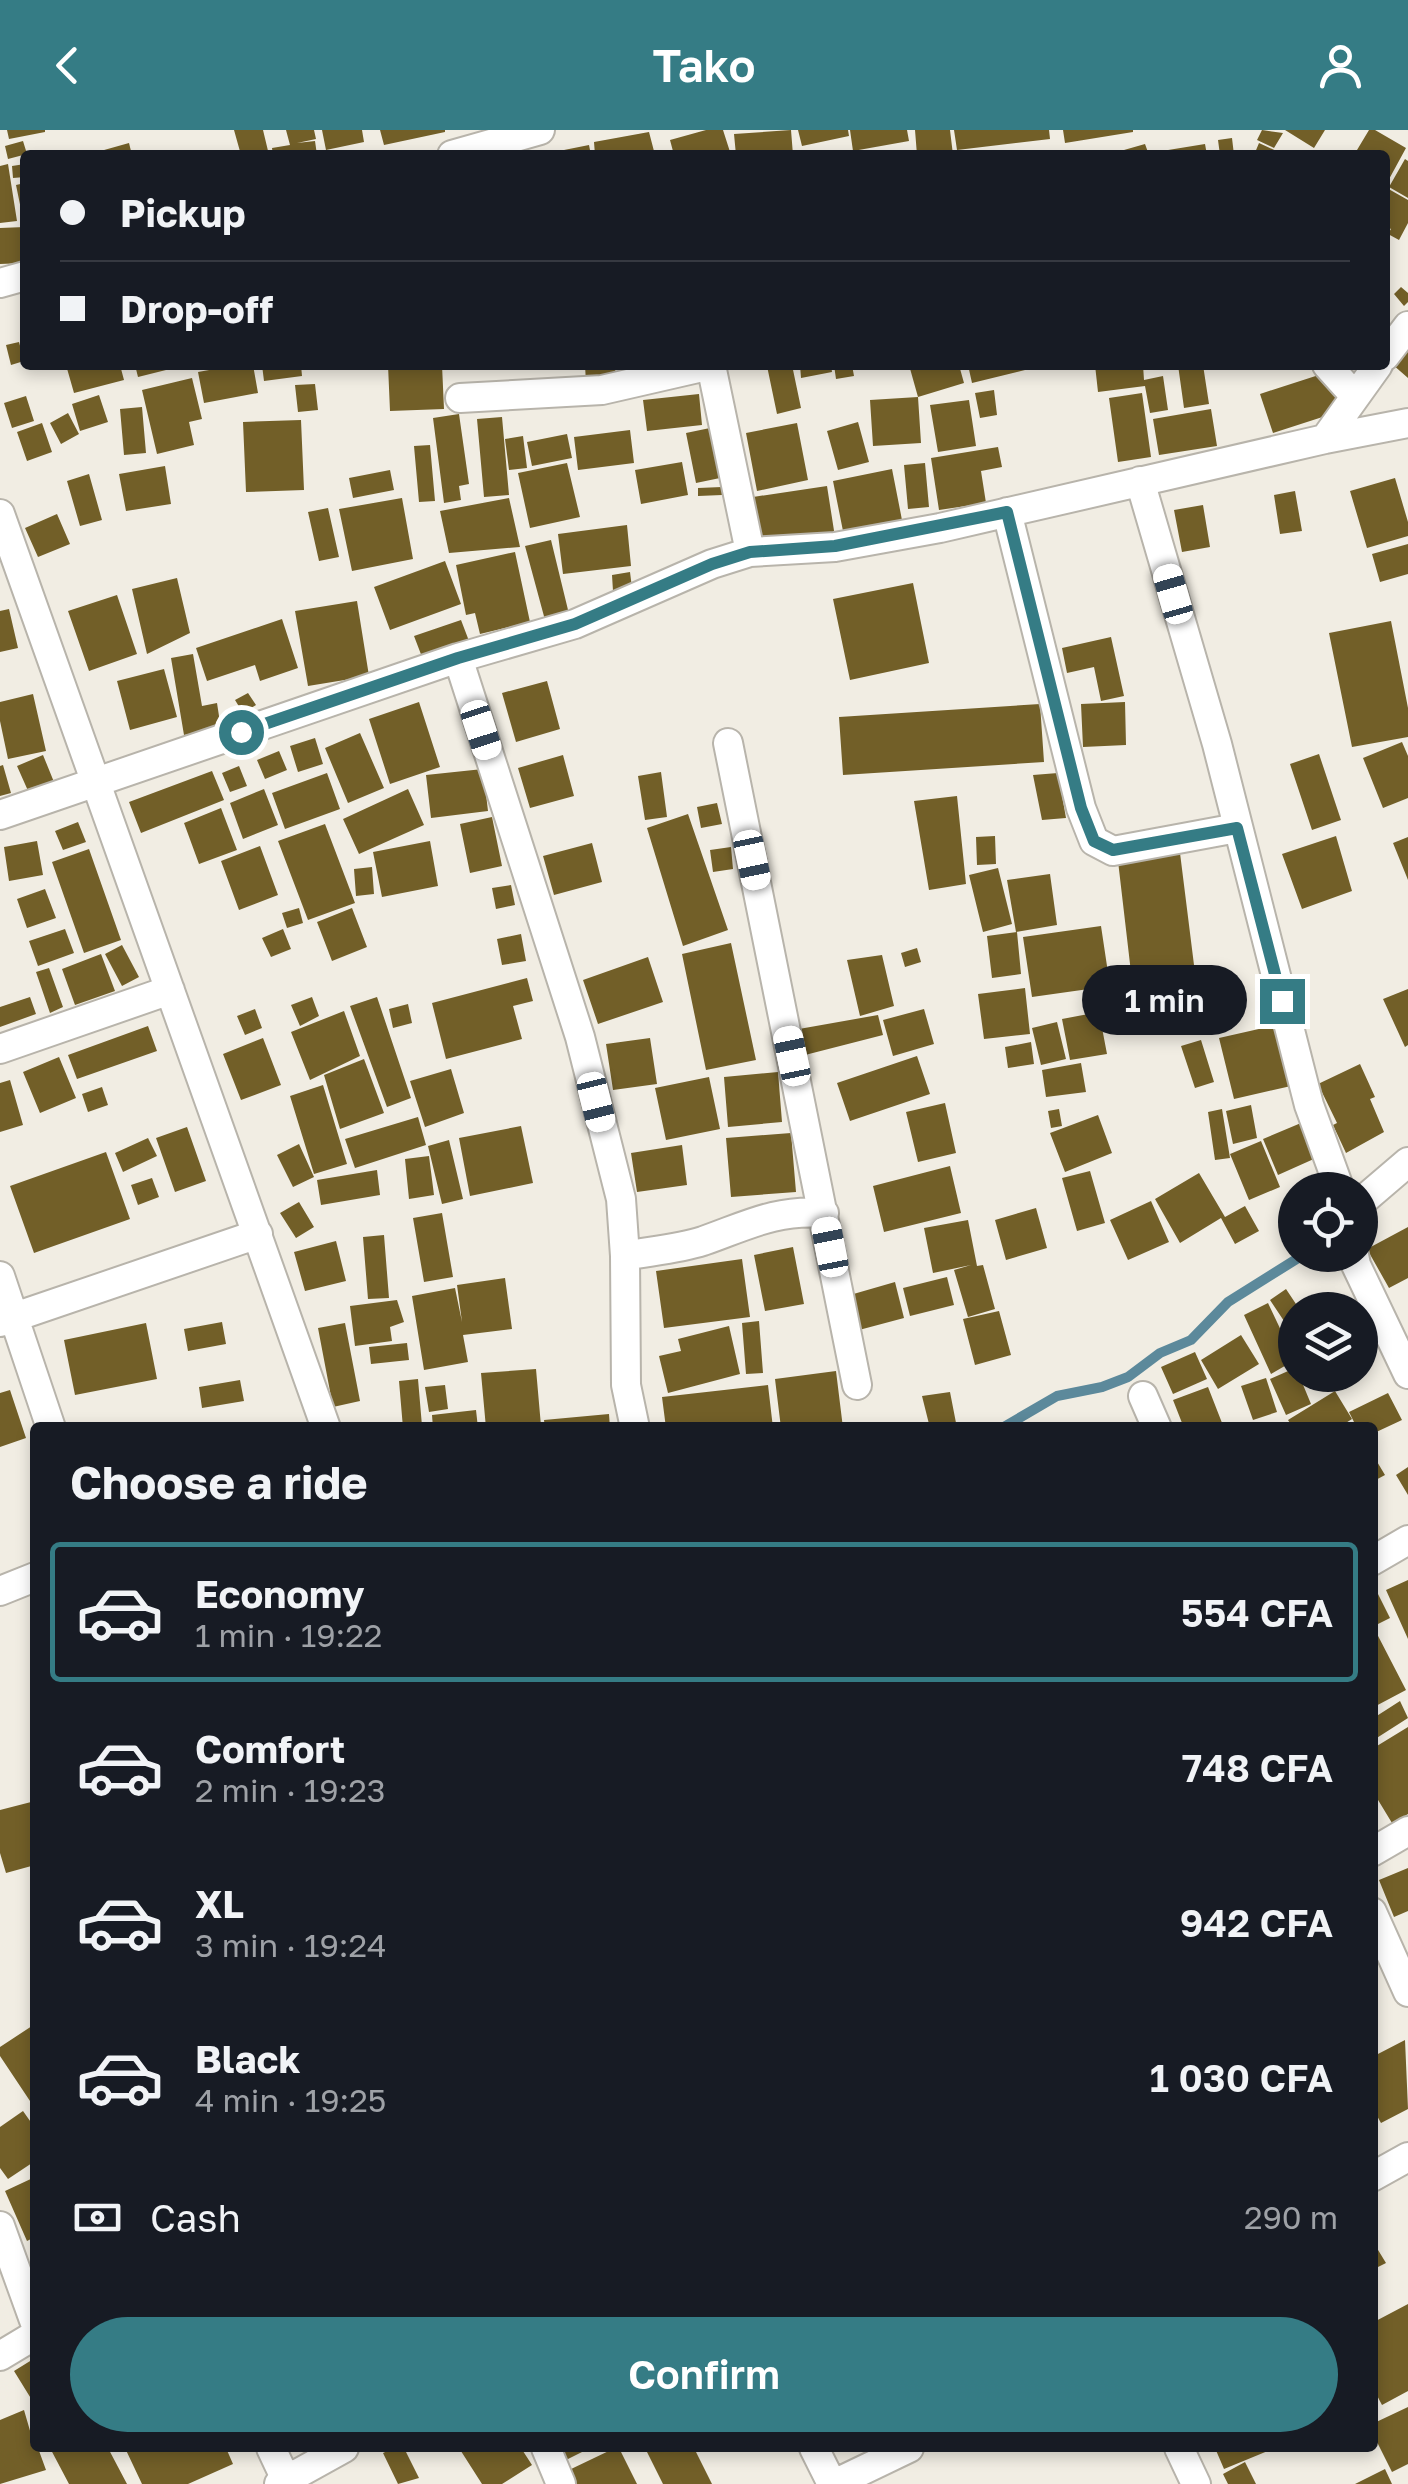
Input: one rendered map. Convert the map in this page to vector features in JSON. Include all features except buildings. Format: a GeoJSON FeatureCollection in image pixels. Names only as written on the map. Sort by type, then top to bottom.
{"type":"FeatureCollection","features":[{"type":"Feature","properties":{"kind":"street"},"geometry":{"type":"LineString","coordinates":[[470,150],[540,130]]}},
{"type":"Feature","properties":{"kind":"street"},"geometry":{"type":"LineString","coordinates":[[1390,349],[1408,326]]}},
{"type":"Feature","properties":{"kind":"street"},"geometry":{"type":"LineString","coordinates":[[460,398],[602,390],[689,370]]}},
{"type":"Feature","properties":{"kind":"street"},"geometry":{"type":"LineString","coordinates":[[712,370],[750,552]]}},
{"type":"Feature","properties":{"kind":"street"},"geometry":{"type":"LineString","coordinates":[[1331,370],[1354,396]]}},
{"type":"Feature","properties":{"kind":"street"},"geometry":{"type":"LineString","coordinates":[[1326,438],[1374,370]]}},
{"type":"Feature","properties":{"kind":"street"},"geometry":{"type":"LineString","coordinates":[[0,815],[458,658],[575,624],[712,564],[750,552],[835,546],[1408,423]]}},
{"type":"Feature","properties":{"kind":"street"},"geometry":{"type":"LineString","coordinates":[[1140,481],[1217,744],[1310,1105],[1334,1172]]}},
{"type":"Feature","properties":{"kind":"street"},"geometry":{"type":"LineString","coordinates":[[1007,512],[1081,808],[1094,841],[1113,850],[1237,828]]}},
{"type":"Feature","properties":{"kind":"street"},"geometry":{"type":"LineString","coordinates":[[0,514],[10,570],[96,782],[324,1422]]}},
{"type":"Feature","properties":{"kind":"street"},"geometry":{"type":"LineString","coordinates":[[458,658],[580,1037],[621,1199],[626,1256],[626,1385],[635,1422]]}},
{"type":"Feature","properties":{"kind":"street"},"geometry":{"type":"LineString","coordinates":[[728,743],[857,1384]]}},
{"type":"Feature","properties":{"kind":"street"},"geometry":{"type":"LineString","coordinates":[[0,1049],[170,990]]}},
{"type":"Feature","properties":{"kind":"street"},"geometry":{"type":"LineString","coordinates":[[1378,1188],[1408,1162]]}},
{"type":"Feature","properties":{"kind":"street"},"geometry":{"type":"LineString","coordinates":[[626,1256],[699,1242],[794,1210],[824,1213]]}},
{"type":"Feature","properties":{"kind":"street"},"geometry":{"type":"LineString","coordinates":[[7,1320],[258,1234]]}},
{"type":"Feature","properties":{"kind":"street"},"geometry":{"type":"LineString","coordinates":[[1359,1272],[1408,1374]]}},
{"type":"Feature","properties":{"kind":"street"},"geometry":{"type":"LineString","coordinates":[[0,1276],[7,1320],[49,1422]]}},
{"type":"Feature","properties":{"kind":"street"},"geometry":{"type":"LineString","coordinates":[[1143,1396],[1155,1422]]}},
{"type":"Feature","properties":{"kind":"street"},"geometry":{"type":"LineString","coordinates":[[1378,1558],[1408,1540]]}},
{"type":"Feature","properties":{"kind":"street"},"geometry":{"type":"LineString","coordinates":[[0,1591],[30,1582]]}},
{"type":"Feature","properties":{"kind":"street"},"geometry":{"type":"LineString","coordinates":[[1378,1848],[1408,1831]]}},
{"type":"Feature","properties":{"kind":"street"},"geometry":{"type":"LineString","coordinates":[[1378,1925],[1408,1992]]}},
{"type":"Feature","properties":{"kind":"street"},"geometry":{"type":"LineString","coordinates":[[1378,2174],[1408,2157]]}},
{"type":"Feature","properties":{"kind":"street"},"geometry":{"type":"LineString","coordinates":[[0,2226],[30,2309]]}},
{"type":"Feature","properties":{"kind":"street"},"geometry":{"type":"LineString","coordinates":[[0,2356],[30,2338]]}},
{"type":"Feature","properties":{"kind":"street"},"geometry":{"type":"LineString","coordinates":[[273,2452],[285,2483],[337,2452]]}},
{"type":"Feature","properties":{"kind":"street"},"geometry":{"type":"LineString","coordinates":[[548,2452],[561,2484]]}},
{"type":"Feature","properties":{"kind":"street"},"geometry":{"type":"LineString","coordinates":[[816,2452],[833,2484],[897,2464]]}},
{"type":"Feature","properties":{"kind":"street"},"geometry":{"type":"LineString","coordinates":[[1182,2452],[1196,2484]]}},
{"type":"Feature","properties":{"kind":"waterway"},"geometry":{"type":"LineString","coordinates":[[1012,1422],[1057,1396],[1128,1377],[1160,1353],[1191,1340],[1228,1302],[1278,1271]]}},
{"type":"Feature","properties":{"kind":"route"},"geometry":{"type":"LineString","coordinates":[[241,732],[458,658],[575,624],[712,564],[750,552],[835,546],[1007,512],[1081,808],[1094,841],[1113,850],[1237,828],[1282,1001]]}}]}
